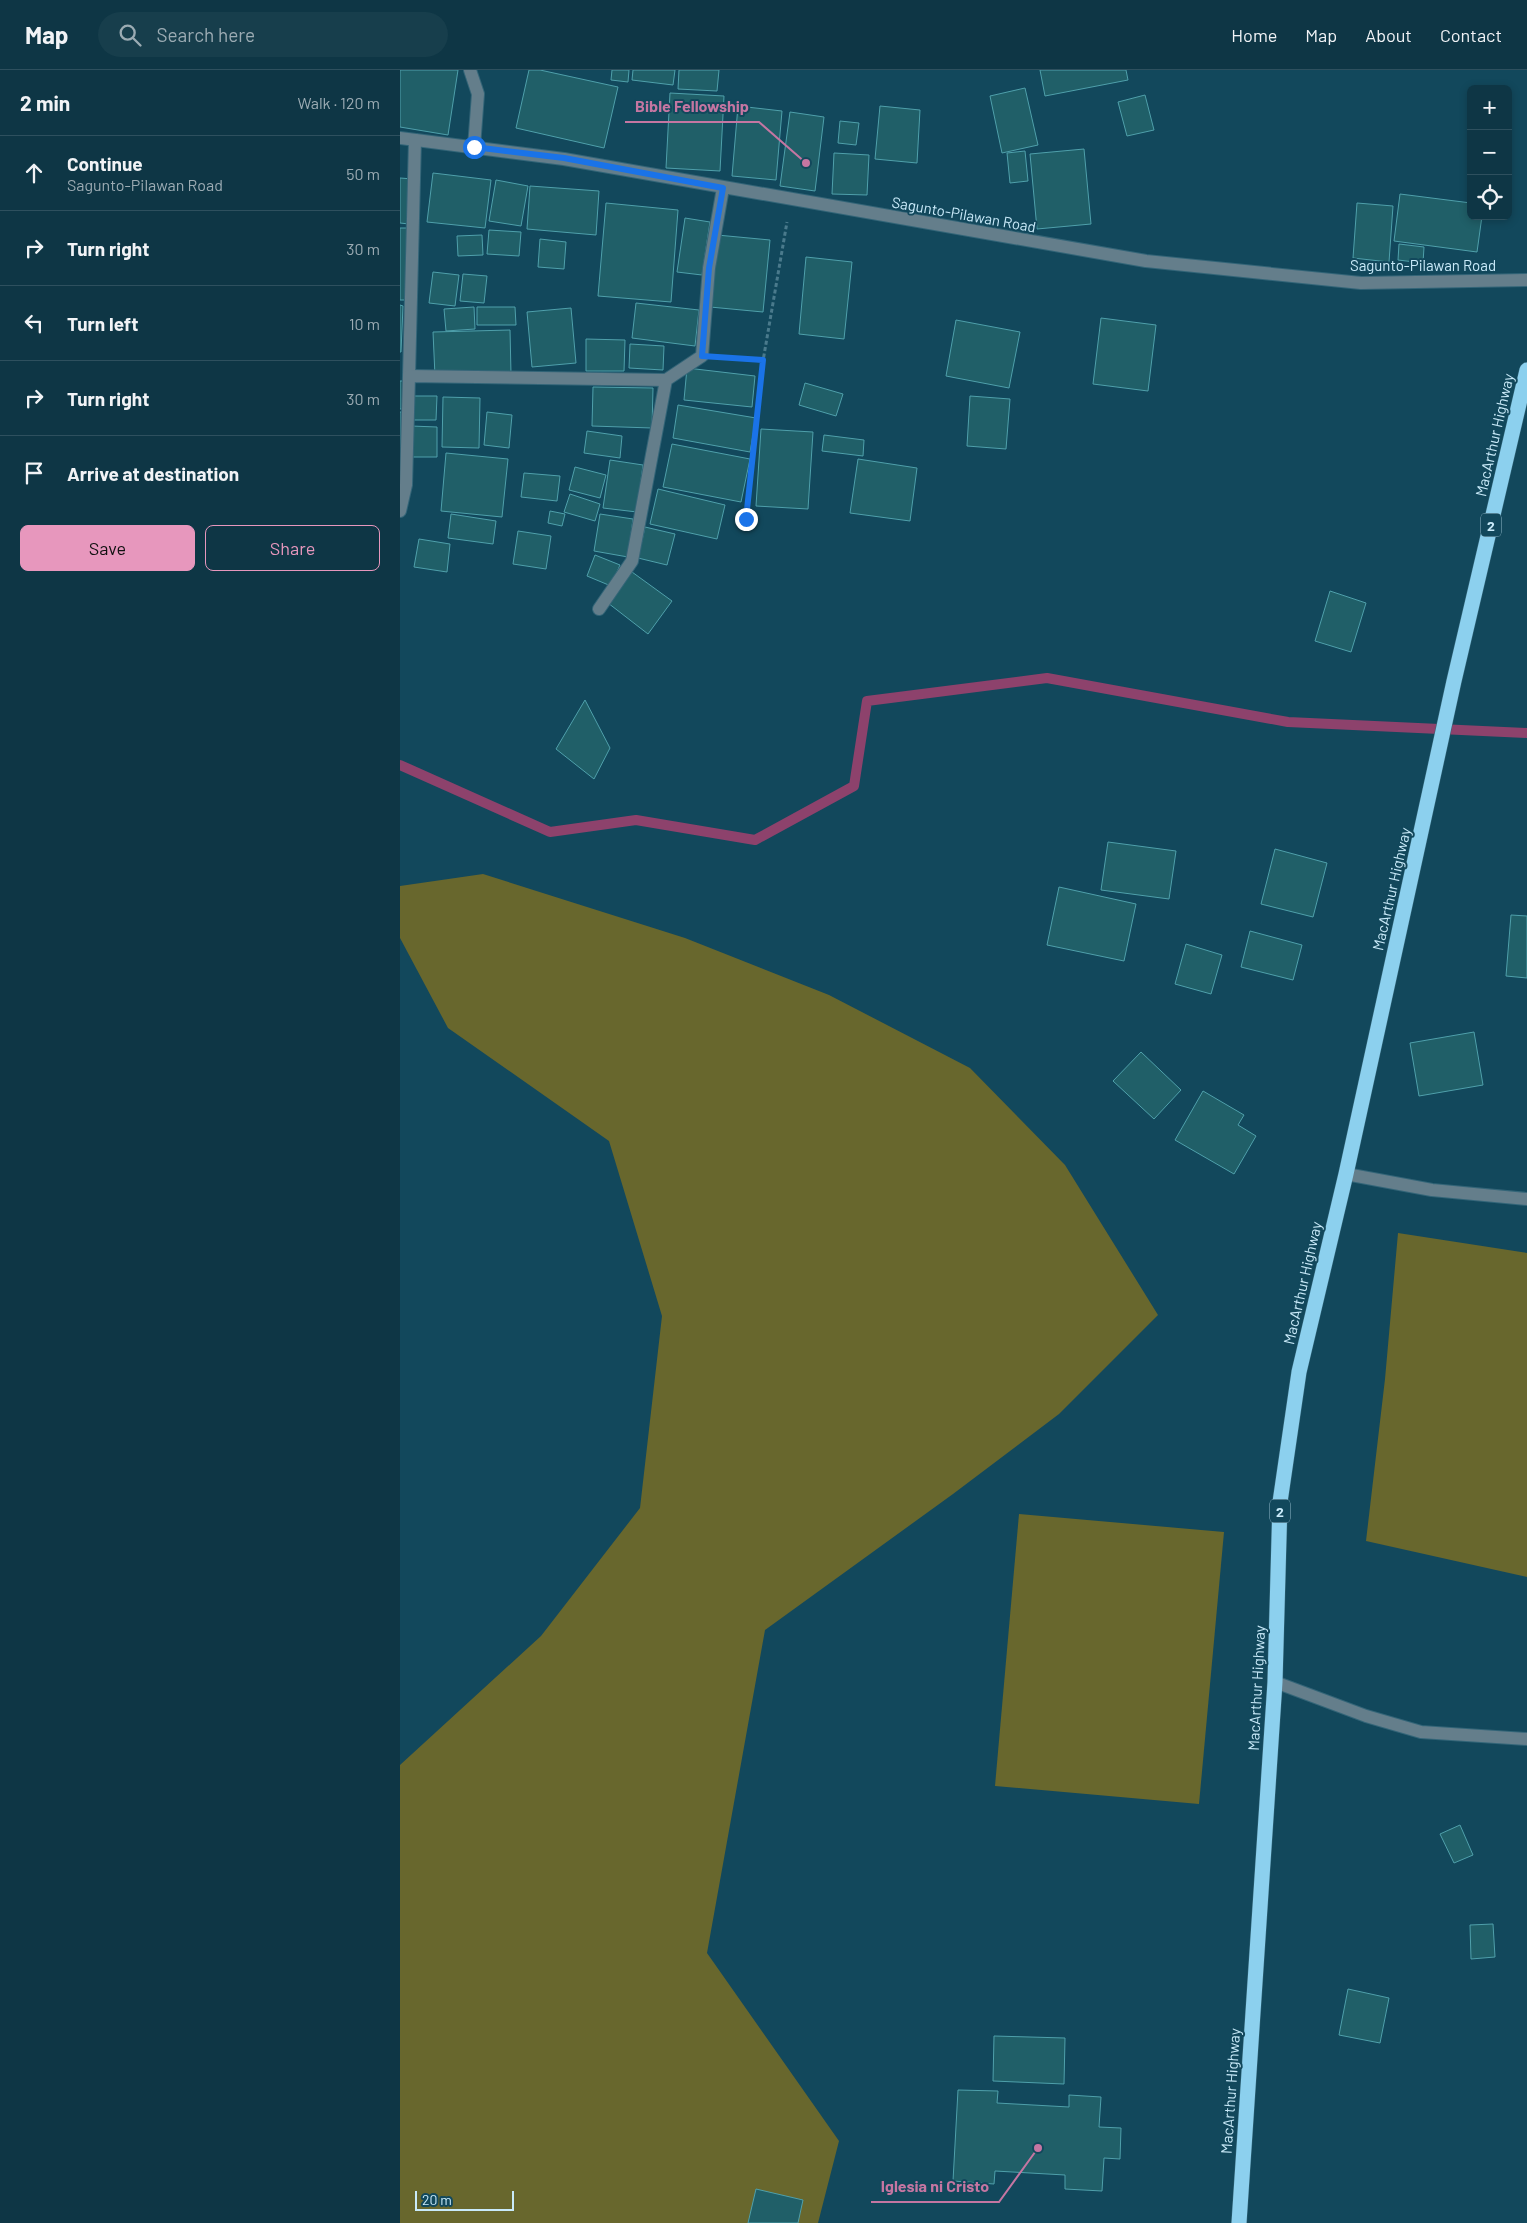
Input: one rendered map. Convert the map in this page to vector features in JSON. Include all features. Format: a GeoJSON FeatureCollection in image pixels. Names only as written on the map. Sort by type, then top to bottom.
{"type":"FeatureCollection","features":[{"type":"Feature","properties":{"kind":"highway","name":"MacArthur Highway"},"geometry":{"type":"LineString","coordinates":[[1239,2223],[1276,1682],[1280,1502],[1299,1372],[1346,1174],[1454,681],[1527,370]]}},
{"type":"Feature","properties":{"kind":"street"},"geometry":{"type":"LineString","coordinates":[[470,70],[478,94],[474,147]]}},
{"type":"Feature","properties":{"kind":"street","name":"Sagunto-Pilawan Road"},"geometry":{"type":"LineString","coordinates":[[400,138],[564,158],[723,188],[1146,261],[1361,284],[1527,280]]}},
{"type":"Feature","properties":{"kind":"street"},"geometry":{"type":"LineString","coordinates":[[400,511],[406,485],[415,140]]}},
{"type":"Feature","properties":{"kind":"street"},"geometry":{"type":"LineString","coordinates":[[409,376],[666,380],[702,356],[709,268],[723,188]]}},
{"type":"Feature","properties":{"kind":"street"},"geometry":{"type":"LineString","coordinates":[[599,609],[632,560],[666,380]]}},
{"type":"Feature","properties":{"kind":"street"},"geometry":{"type":"LineString","coordinates":[[1346,1174],[1432,1190],[1527,1199]]}},
{"type":"Feature","properties":{"kind":"street"},"geometry":{"type":"LineString","coordinates":[[1276,1682],[1366,1716],[1421,1732],[1527,1739]]}},
{"type":"Feature","properties":{"kind":"path"},"geometry":{"type":"LineString","coordinates":[[746,519],[763,360],[791,200]]}},
{"type":"Feature","properties":{"kind":"path"},"geometry":{"type":"LineString","coordinates":[[702,356],[763,360]]}},
{"type":"Feature","properties":{"kind":"shaded area"},"geometry":{"type":"Polygon","coordinates":[[[483,874],[685,938],[829,995],[970,1068],[1065,1165],[1158,1315],[1059,1414],[953,1494],[765,1630],[707,1953],[839,2141],[818,2223],[400,2223],[400,1765],[541,1636],[640,1508],[662,1316],[609,1141],[448,1028],[400,938],[400,886],[483,874]]]}},
{"type":"Feature","properties":{"kind":"shaded area"},"geometry":{"type":"Polygon","coordinates":[[[1398,1233],[1527,1253],[1527,1577],[1366,1541],[1385,1379],[1398,1233]]]}},
{"type":"Feature","properties":{"kind":"shaded area"},"geometry":{"type":"Polygon","coordinates":[[[1019,1514],[1224,1532],[1199,1804],[995,1786],[1019,1514]]]}},
{"type":"Feature","properties":{"kind":"building"},"geometry":{"type":"Polygon","coordinates":[[[400,70],[458,70],[448,135],[400,127],[400,70]]]}},
{"type":"Feature","properties":{"kind":"building"},"geometry":{"type":"Polygon","coordinates":[[[529,70],[540,70],[618,87],[604,148],[516,128],[529,70]]]}},
{"type":"Feature","properties":{"kind":"building"},"geometry":{"type":"Polygon","coordinates":[[[612,70],[629,70],[628,82],[611,80],[612,70]]]}},
{"type":"Feature","properties":{"kind":"building"},"geometry":{"type":"Polygon","coordinates":[[[633,70],[675,70],[673,85],[632,80],[633,70]]]}},
{"type":"Feature","properties":{"kind":"building"},"geometry":{"type":"Polygon","coordinates":[[[679,70],[719,70],[717,91],[678,89],[679,70]]]}},
{"type":"Feature","properties":{"kind":"building"},"geometry":{"type":"Polygon","coordinates":[[[1040,70],[1126,70],[1128,80],[1045,96],[1040,70]]]}},
{"type":"Feature","properties":{"kind":"building"},"geometry":{"type":"Polygon","coordinates":[[[1025,88],[1038,145],[1002,153],[990,96],[1025,88]]]}},
{"type":"Feature","properties":{"kind":"building"},"geometry":{"type":"Polygon","coordinates":[[[670,93],[724,96],[720,171],[666,168],[670,93]]]}},
{"type":"Feature","properties":{"kind":"building"},"geometry":{"type":"Polygon","coordinates":[[[1145,95],[1154,130],[1127,136],[1118,102],[1145,95]]]}},
{"type":"Feature","properties":{"kind":"building"},"geometry":{"type":"Polygon","coordinates":[[[738,106],[782,111],[776,180],[732,176],[738,106]]]}},
{"type":"Feature","properties":{"kind":"building"},"geometry":{"type":"Polygon","coordinates":[[[880,106],[920,110],[917,163],[875,159],[880,106]]]}},
{"type":"Feature","properties":{"kind":"building"},"geometry":{"type":"Polygon","coordinates":[[[790,112],[824,117],[815,191],[780,186],[790,112]]]}},
{"type":"Feature","properties":{"kind":"building"},"geometry":{"type":"Polygon","coordinates":[[[840,121],[859,123],[856,145],[838,143],[840,121]]]}},
{"type":"Feature","properties":{"kind":"building"},"geometry":{"type":"Polygon","coordinates":[[[1084,149],[1091,224],[1037,229],[1030,154],[1084,149]]]}},
{"type":"Feature","properties":{"kind":"building"},"geometry":{"type":"Polygon","coordinates":[[[1025,151],[1028,181],[1010,183],[1007,153],[1025,151]]]}},
{"type":"Feature","properties":{"kind":"building"},"geometry":{"type":"Polygon","coordinates":[[[834,153],[869,155],[867,195],[832,194],[834,153]]]}},
{"type":"Feature","properties":{"kind":"building"},"geometry":{"type":"Polygon","coordinates":[[[433,173],[491,180],[485,228],[427,222],[433,173]]]}},
{"type":"Feature","properties":{"kind":"building"},"geometry":{"type":"Polygon","coordinates":[[[400,178],[413,179],[409,224],[400,223],[400,178]]]}},
{"type":"Feature","properties":{"kind":"building"},"geometry":{"type":"Polygon","coordinates":[[[496,180],[528,186],[521,226],[489,221],[496,180]]]}},
{"type":"Feature","properties":{"kind":"building"},"geometry":{"type":"Polygon","coordinates":[[[530,186],[599,191],[596,235],[527,229],[530,186]]]}},
{"type":"Feature","properties":{"kind":"building"},"geometry":{"type":"Polygon","coordinates":[[[1400,194],[1467,202],[1467,220],[1481,220],[1477,252],[1394,241],[1400,194]]]}},
{"type":"Feature","properties":{"kind":"building"},"geometry":{"type":"Polygon","coordinates":[[[606,203],[678,210],[671,302],[598,296],[606,203]]]}},
{"type":"Feature","properties":{"kind":"building"},"geometry":{"type":"Polygon","coordinates":[[[1357,203],[1393,206],[1389,262],[1353,258],[1357,203]]]}},
{"type":"Feature","properties":{"kind":"building"},"geometry":{"type":"Polygon","coordinates":[[[685,218],[710,222],[702,275],[677,272],[685,218]]]}},
{"type":"Feature","properties":{"kind":"building"},"geometry":{"type":"Polygon","coordinates":[[[400,228],[408,228],[405,300],[400,300],[400,228]]]}},
{"type":"Feature","properties":{"kind":"building"},"geometry":{"type":"Polygon","coordinates":[[[489,230],[521,232],[519,256],[487,254],[489,230]]]}},
{"type":"Feature","properties":{"kind":"building"},"geometry":{"type":"Polygon","coordinates":[[[482,235],[483,255],[458,256],[457,236],[482,235]]]}},
{"type":"Feature","properties":{"kind":"building"},"geometry":{"type":"Polygon","coordinates":[[[717,235],[770,240],[763,312],[710,307],[717,235]]]}},
{"type":"Feature","properties":{"kind":"building"},"geometry":{"type":"Polygon","coordinates":[[[540,239],[566,242],[564,269],[538,267],[540,239]]]}},
{"type":"Feature","properties":{"kind":"building"},"geometry":{"type":"Polygon","coordinates":[[[1399,244],[1424,247],[1423,263],[1398,260],[1399,244]]]}},
{"type":"Feature","properties":{"kind":"building"},"geometry":{"type":"Polygon","coordinates":[[[806,257],[852,262],[844,339],[799,334],[806,257]]]}},
{"type":"Feature","properties":{"kind":"building"},"geometry":{"type":"Polygon","coordinates":[[[433,272],[459,275],[455,306],[429,303],[433,272]]]}},
{"type":"Feature","properties":{"kind":"building"},"geometry":{"type":"Polygon","coordinates":[[[463,274],[487,276],[484,303],[460,301],[463,274]]]}},
{"type":"Feature","properties":{"kind":"building"},"geometry":{"type":"Polygon","coordinates":[[[636,303],[699,310],[695,346],[632,338],[636,303]]]}},
{"type":"Feature","properties":{"kind":"building"},"geometry":{"type":"Polygon","coordinates":[[[400,305],[403,306],[401,352],[400,352],[400,305]]]}},
{"type":"Feature","properties":{"kind":"building"},"geometry":{"type":"Polygon","coordinates":[[[474,307],[475,329],[446,331],[444,309],[474,307]]]}},
{"type":"Feature","properties":{"kind":"building"},"geometry":{"type":"Polygon","coordinates":[[[477,307],[515,307],[516,325],[477,325],[477,307]]]}},
{"type":"Feature","properties":{"kind":"building"},"geometry":{"type":"Polygon","coordinates":[[[571,308],[576,363],[532,367],[527,312],[571,308]]]}},
{"type":"Feature","properties":{"kind":"building"},"geometry":{"type":"Polygon","coordinates":[[[1101,318],[1156,325],[1148,391],[1093,384],[1101,318]]]}},
{"type":"Feature","properties":{"kind":"building"},"geometry":{"type":"Polygon","coordinates":[[[956,320],[1020,332],[1009,388],[946,376],[956,320]]]}},
{"type":"Feature","properties":{"kind":"building"},"geometry":{"type":"Polygon","coordinates":[[[510,330],[511,374],[435,376],[433,332],[510,330]]]}},
{"type":"Feature","properties":{"kind":"building"},"geometry":{"type":"Polygon","coordinates":[[[586,339],[625,340],[624,371],[586,371],[586,339]]]}},
{"type":"Feature","properties":{"kind":"building"},"geometry":{"type":"Polygon","coordinates":[[[630,344],[664,346],[663,370],[629,368],[630,344]]]}},
{"type":"Feature","properties":{"kind":"building"},"geometry":{"type":"Polygon","coordinates":[[[687,368],[755,376],[752,407],[684,400],[687,368]]]}},
{"type":"Feature","properties":{"kind":"building"},"geometry":{"type":"Polygon","coordinates":[[[400,381],[404,381],[404,409],[400,409],[400,381]]]}},
{"type":"Feature","properties":{"kind":"building"},"geometry":{"type":"Polygon","coordinates":[[[805,383],[843,394],[836,416],[799,405],[805,383]]]}},
{"type":"Feature","properties":{"kind":"building"},"geometry":{"type":"Polygon","coordinates":[[[593,387],[653,388],[652,428],[592,426],[593,387]]]}},
{"type":"Feature","properties":{"kind":"building"},"geometry":{"type":"Polygon","coordinates":[[[410,396],[437,396],[436,420],[410,420],[410,396]]]}},
{"type":"Feature","properties":{"kind":"building"},"geometry":{"type":"Polygon","coordinates":[[[970,396],[1010,399],[1006,449],[967,446],[970,396]]]}},
{"type":"Feature","properties":{"kind":"building"},"geometry":{"type":"Polygon","coordinates":[[[443,397],[480,398],[479,448],[442,447],[443,397]]]}},
{"type":"Feature","properties":{"kind":"building"},"geometry":{"type":"Polygon","coordinates":[[[678,405],[756,418],[750,452],[673,438],[678,405]]]}},
{"type":"Feature","properties":{"kind":"building"},"geometry":{"type":"Polygon","coordinates":[[[400,412],[405,412],[404,447],[400,447],[400,412]]]}},
{"type":"Feature","properties":{"kind":"building"},"geometry":{"type":"Polygon","coordinates":[[[487,412],[512,415],[509,448],[484,445],[487,412]]]}},
{"type":"Feature","properties":{"kind":"building"},"geometry":{"type":"Polygon","coordinates":[[[411,426],[437,427],[437,457],[411,457],[411,426]]]}},
{"type":"Feature","properties":{"kind":"building"},"geometry":{"type":"Polygon","coordinates":[[[761,429],[813,432],[808,509],[756,506],[761,429]]]}},
{"type":"Feature","properties":{"kind":"building"},"geometry":{"type":"Polygon","coordinates":[[[587,431],[622,436],[620,458],[584,453],[587,431]]]}},
{"type":"Feature","properties":{"kind":"building"},"geometry":{"type":"Polygon","coordinates":[[[824,435],[864,440],[863,456],[822,451],[824,435]]]}},
{"type":"Feature","properties":{"kind":"building"},"geometry":{"type":"Polygon","coordinates":[[[672,444],[750,459],[741,502],[663,487],[672,444]]]}},
{"type":"Feature","properties":{"kind":"building"},"geometry":{"type":"Polygon","coordinates":[[[446,453],[508,459],[502,517],[441,511],[446,453]]]}},
{"type":"Feature","properties":{"kind":"building"},"geometry":{"type":"Polygon","coordinates":[[[858,459],[917,468],[910,521],[850,513],[858,459]]]}},
{"type":"Feature","properties":{"kind":"building"},"geometry":{"type":"Polygon","coordinates":[[[610,460],[643,465],[637,512],[603,508],[610,460]]]}},
{"type":"Feature","properties":{"kind":"building"},"geometry":{"type":"Polygon","coordinates":[[[575,467],[606,475],[600,498],[569,490],[575,467]]]}},
{"type":"Feature","properties":{"kind":"building"},"geometry":{"type":"Polygon","coordinates":[[[524,473],[560,476],[557,501],[521,497],[524,473]]]}},
{"type":"Feature","properties":{"kind":"building"},"geometry":{"type":"Polygon","coordinates":[[[658,489],[725,505],[717,539],[650,524],[658,489]]]}},
{"type":"Feature","properties":{"kind":"building"},"geometry":{"type":"Polygon","coordinates":[[[570,494],[600,504],[595,521],[564,512],[570,494]]]}},
{"type":"Feature","properties":{"kind":"building"},"geometry":{"type":"Polygon","coordinates":[[[550,511],[565,514],[562,526],[548,523],[550,511]]]}},
{"type":"Feature","properties":{"kind":"building"},"geometry":{"type":"Polygon","coordinates":[[[451,514],[496,521],[493,544],[448,538],[451,514]]]}},
{"type":"Feature","properties":{"kind":"building"},"geometry":{"type":"Polygon","coordinates":[[[600,514],[633,519],[628,557],[594,551],[600,514]]]}},
{"type":"Feature","properties":{"kind":"building"},"geometry":{"type":"Polygon","coordinates":[[[645,527],[675,534],[667,565],[638,558],[645,527]]]}},
{"type":"Feature","properties":{"kind":"building"},"geometry":{"type":"Polygon","coordinates":[[[518,531],[551,536],[546,569],[513,564],[518,531]]]}},
{"type":"Feature","properties":{"kind":"building"},"geometry":{"type":"Polygon","coordinates":[[[419,539],[450,544],[447,572],[414,567],[419,539]]]}},
{"type":"Feature","properties":{"kind":"building"},"geometry":{"type":"Polygon","coordinates":[[[595,555],[620,565],[611,586],[587,576],[595,555]]]}},
{"type":"Feature","properties":{"kind":"building"},"geometry":{"type":"Polygon","coordinates":[[[632,572],[672,601],[648,634],[608,603],[632,572]]]}},
{"type":"Feature","properties":{"kind":"building"},"geometry":{"type":"Polygon","coordinates":[[[1330,591],[1366,603],[1351,652],[1315,641],[1330,591]]]}},
{"type":"Feature","properties":{"kind":"building"},"geometry":{"type":"Polygon","coordinates":[[[585,700],[610,748],[594,779],[556,749],[585,700]]]}},
{"type":"Feature","properties":{"kind":"building"},"geometry":{"type":"Polygon","coordinates":[[[1108,842],[1176,851],[1169,899],[1101,890],[1108,842]]]}},
{"type":"Feature","properties":{"kind":"building"},"geometry":{"type":"Polygon","coordinates":[[[1275,849],[1327,863],[1313,917],[1261,904],[1275,849]]]}},
{"type":"Feature","properties":{"kind":"building"},"geometry":{"type":"Polygon","coordinates":[[[1059,887],[1136,904],[1124,961],[1047,945],[1059,887]]]}},
{"type":"Feature","properties":{"kind":"building"},"geometry":{"type":"Polygon","coordinates":[[[1511,915],[1527,916],[1527,978],[1506,976],[1511,915]]]}},
{"type":"Feature","properties":{"kind":"building"},"geometry":{"type":"Polygon","coordinates":[[[1250,931],[1302,945],[1293,980],[1241,967],[1250,931]]]}},
{"type":"Feature","properties":{"kind":"building"},"geometry":{"type":"Polygon","coordinates":[[[1186,944],[1222,955],[1211,994],[1175,984],[1186,944]]]}},
{"type":"Feature","properties":{"kind":"building"},"geometry":{"type":"Polygon","coordinates":[[[1474,1032],[1483,1085],[1419,1096],[1410,1043],[1474,1032]]]}},
{"type":"Feature","properties":{"kind":"building"},"geometry":{"type":"Polygon","coordinates":[[[1141,1052],[1181,1090],[1154,1119],[1113,1081],[1141,1052]]]}},
{"type":"Feature","properties":{"kind":"building"},"geometry":{"type":"Polygon","coordinates":[[[1203,1091],[1244,1115],[1238,1125],[1256,1136],[1234,1174],[1175,1140],[1203,1091]]]}},
{"type":"Feature","properties":{"kind":"building"},"geometry":{"type":"Polygon","coordinates":[[[1460,1825],[1473,1855],[1454,1863],[1440,1834],[1460,1825]]]}},
{"type":"Feature","properties":{"kind":"building"},"geometry":{"type":"Polygon","coordinates":[[[1493,1924],[1495,1957],[1471,1959],[1470,1925],[1493,1924]]]}},
{"type":"Feature","properties":{"kind":"building"},"geometry":{"type":"Polygon","coordinates":[[[1348,1989],[1389,1998],[1380,2043],[1339,2035],[1348,1989]]]}},
{"type":"Feature","properties":{"kind":"building"},"geometry":{"type":"Polygon","coordinates":[[[994,2036],[1065,2038],[1064,2084],[993,2081],[994,2036]]]}},
{"type":"Feature","properties":{"kind":"building"},"geometry":{"type":"Polygon","coordinates":[[[958,2090],[998,2091],[997,2103],[1069,2107],[1069,2095],[1101,2097],[1099,2127],[1121,2128],[1120,2159],[1104,2158],[1102,2191],[1065,2189],[1065,2175],[995,2171],[994,2184],[953,2181],[958,2090]]]}},
{"type":"Feature","properties":{"kind":"building"},"geometry":{"type":"Polygon","coordinates":[[[756,2189],[803,2200],[798,2223],[748,2223],[756,2189]]]}},
{"type":"Feature","properties":{"kind":"waterway"},"geometry":{"type":"LineString","coordinates":[[400,765],[550,832],[636,820],[755,840],[854,786],[867,701],[1047,678],[1288,722],[1527,733]]}},
{"type":"Feature","properties":{"kind":"place","name":"Bible Fellowship"},"geometry":{"type":"Point","coordinates":[806,163]}},
{"type":"Feature","properties":{"kind":"place","name":"Iglesia ni Cristo"},"geometry":{"type":"Point","coordinates":[1038,2148]}},
{"type":"Feature","properties":{"kind":"route"},"geometry":{"type":"LineString","coordinates":[[474,147],[564,158],[723,188],[709,268],[702,356],[763,360],[746,519]]}}]}
